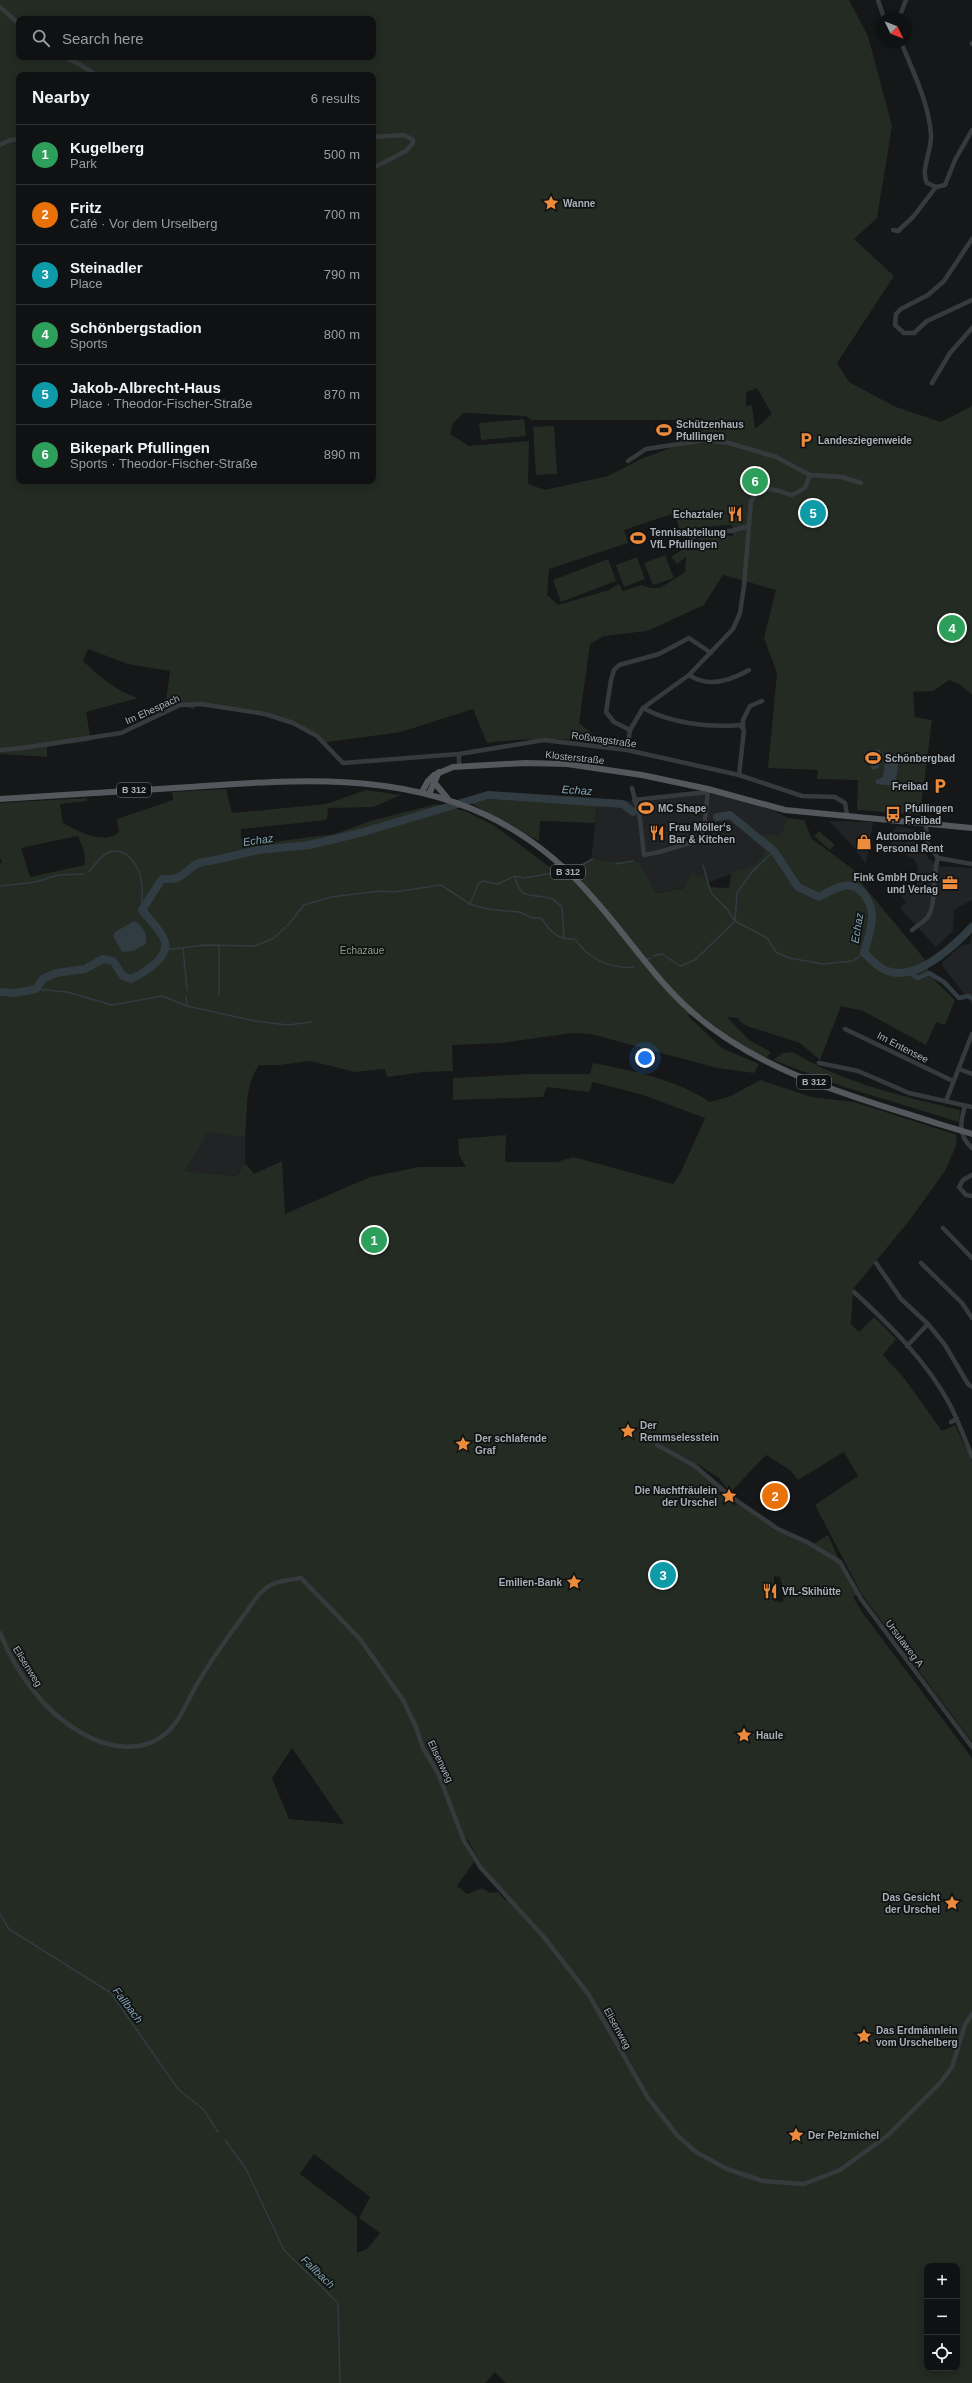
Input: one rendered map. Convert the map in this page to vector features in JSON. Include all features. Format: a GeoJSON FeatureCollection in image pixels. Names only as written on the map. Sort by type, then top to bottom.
{"type":"FeatureCollection","features":[{"type":"Feature","properties":{"kind":"main road","name":"Klosterstraße"},"geometry":{"type":"LineString","coordinates":[[422,792],[428,781],[440,772],[459,766],[525,763],[567,764],[642,775],[785,810],[972,828]]}},
{"type":"Feature","properties":{"kind":"main road"},"geometry":{"type":"LineString","coordinates":[[429,794],[440,772]]}},
{"type":"Feature","properties":{"kind":"main road","name":"B 312"},"geometry":{"type":"LineString","coordinates":[[0,800],[269,781],[350,782],[393,786],[422,792],[451,801],[484,814],[529,840],[560,864],[593,898],[673,994],[699,1018],[732,1043],[778,1068],[826,1086],[972,1134]]}},
{"type":"Feature","properties":{"kind":"main road"},"geometry":{"type":"LineString","coordinates":[[434,782],[451,801]]}},
{"type":"Feature","properties":{"kind":"street"},"geometry":{"type":"LineString","coordinates":[[878,0],[882,12]]}},
{"type":"Feature","properties":{"kind":"street"},"geometry":{"type":"LineString","coordinates":[[901,12],[906,0]]}},
{"type":"Feature","properties":{"kind":"street"},"geometry":{"type":"LineString","coordinates":[[0,7],[16,21]]}},
{"type":"Feature","properties":{"kind":"street"},"geometry":{"type":"LineString","coordinates":[[903,48],[929,117],[931,138],[924,175],[927,183],[936,187],[945,185],[949,179],[955,160],[972,130]]}},
{"type":"Feature","properties":{"kind":"street"},"geometry":{"type":"LineString","coordinates":[[70,60],[91,72]]}},
{"type":"Feature","properties":{"kind":"street"},"geometry":{"type":"LineString","coordinates":[[376,137],[404,135],[413,140],[412,146],[406,151],[376,166]]}},
{"type":"Feature","properties":{"kind":"street"},"geometry":{"type":"LineString","coordinates":[[0,145],[10,140],[16,140]]}},
{"type":"Feature","properties":{"kind":"street"},"geometry":{"type":"LineString","coordinates":[[893,230],[898,231],[913,217],[936,187]]}},
{"type":"Feature","properties":{"kind":"street"},"geometry":{"type":"LineString","coordinates":[[972,239],[944,281],[928,295],[901,309],[896,314],[895,325],[904,333],[914,333],[927,321],[972,300]]}},
{"type":"Feature","properties":{"kind":"street"},"geometry":{"type":"LineString","coordinates":[[932,383],[950,353],[972,328]]}},
{"type":"Feature","properties":{"kind":"street"},"geometry":{"type":"LineString","coordinates":[[628,461],[646,449],[705,440],[729,443],[776,457],[810,475],[842,477],[861,483]]}},
{"type":"Feature","properties":{"kind":"street"},"geometry":{"type":"LineString","coordinates":[[626,750],[630,730],[643,708],[688,675],[733,629],[740,613],[751,501],[758,490],[765,488],[792,495],[805,488],[810,475]]}},
{"type":"Feature","properties":{"kind":"street"},"geometry":{"type":"LineString","coordinates":[[686,543],[702,532],[731,530],[749,526]]}},
{"type":"Feature","properties":{"kind":"street"},"geometry":{"type":"LineString","coordinates":[[630,730],[614,722],[606,712],[609,686],[616,668],[622,664],[659,654],[689,638],[711,653]]}},
{"type":"Feature","properties":{"kind":"street"},"geometry":{"type":"LineString","coordinates":[[688,675],[698,681],[721,682],[749,670]]}},
{"type":"Feature","properties":{"kind":"street"},"geometry":{"type":"LineString","coordinates":[[739,775],[743,720],[750,706],[762,702]]}},
{"type":"Feature","properties":{"kind":"street","name":"Im Ehespach"},"geometry":{"type":"LineString","coordinates":[[0,750],[121,733],[180,705],[201,704],[265,714],[293,723],[317,736],[343,763]]}},
{"type":"Feature","properties":{"kind":"street"},"geometry":{"type":"LineString","coordinates":[[643,708],[674,719],[718,727],[740,725],[743,728]]}},
{"type":"Feature","properties":{"kind":"street","name":"Roßwagstraße"},"geometry":{"type":"LineString","coordinates":[[343,763],[459,754],[544,740],[626,750],[739,775],[802,796],[840,798],[847,807],[847,815]]}},
{"type":"Feature","properties":{"kind":"street"},"geometry":{"type":"LineString","coordinates":[[459,754],[459,766]]}},
{"type":"Feature","properties":{"kind":"street"},"geometry":{"type":"LineString","coordinates":[[632,788],[634,800],[640,821],[644,855],[700,840],[704,830],[707,790],[634,800]]}},
{"type":"Feature","properties":{"kind":"street"},"geometry":{"type":"LineString","coordinates":[[926,824],[927,842],[938,858],[972,864]]}},
{"type":"Feature","properties":{"kind":"street"},"geometry":{"type":"LineString","coordinates":[[912,930],[928,917],[931,909],[934,868],[938,858]]}},
{"type":"Feature","properties":{"kind":"street","name":"Im Entensee"},"geometry":{"type":"LineString","coordinates":[[845,1030],[953,1081]]}},
{"type":"Feature","properties":{"kind":"street"},"geometry":{"type":"LineString","coordinates":[[946,1101],[972,1034]]}},
{"type":"Feature","properties":{"kind":"street"},"geometry":{"type":"LineString","coordinates":[[819,1063],[858,1071],[909,1093],[972,1107]]}},
{"type":"Feature","properties":{"kind":"street"},"geometry":{"type":"LineString","coordinates":[[959,1069],[972,1074]]}},
{"type":"Feature","properties":{"kind":"street"},"geometry":{"type":"LineString","coordinates":[[965,1106],[960,1127],[964,1140],[972,1148]]}},
{"type":"Feature","properties":{"kind":"street"},"geometry":{"type":"LineString","coordinates":[[972,1175],[963,1180],[959,1187],[966,1195],[972,1196]]}},
{"type":"Feature","properties":{"kind":"street"},"geometry":{"type":"LineString","coordinates":[[943,1228],[972,1258]]}},
{"type":"Feature","properties":{"kind":"street"},"geometry":{"type":"LineString","coordinates":[[876,1263],[900,1299],[928,1324],[945,1345],[968,1384],[972,1387]]}},
{"type":"Feature","properties":{"kind":"street"},"geometry":{"type":"LineString","coordinates":[[921,1263],[962,1303],[972,1318]]}},
{"type":"Feature","properties":{"kind":"street"},"geometry":{"type":"LineString","coordinates":[[854,1292],[907,1346],[938,1385],[957,1419],[972,1456]]}},
{"type":"Feature","properties":{"kind":"street"},"geometry":{"type":"LineString","coordinates":[[907,1346],[928,1324]]}},
{"type":"Feature","properties":{"kind":"street"},"geometry":{"type":"LineString","coordinates":[[951,1422],[957,1419]]}},
{"type":"Feature","properties":{"kind":"street","name":"Ursulaweg A"},"geometry":{"type":"LineString","coordinates":[[657,1445],[695,1466],[728,1495],[778,1529],[823,1551],[840,1562],[861,1599],[972,1747]]}},
{"type":"Feature","properties":{"kind":"street","name":"Elisenweg"},"geometry":{"type":"LineString","coordinates":[[0,1633],[6,1648],[34,1693],[63,1722],[92,1739],[118,1748],[146,1744],[164,1735],[176,1721],[225,1640],[264,1589],[279,1582],[301,1578],[360,1639],[403,1700],[416,1727],[423,1748],[438,1773],[464,1841],[481,1868],[543,1936],[589,1995],[636,2079],[677,2135],[696,2152],[715,2163],[763,2181],[804,2184],[840,2170],[887,2136],[941,2082],[952,2067],[964,2025],[972,2014]]}},
{"type":"Feature","properties":{"kind":"shaded area"},"geometry":{"type":"Polygon","coordinates":[[[878,749],[881,751],[879,768],[872,770],[866,753],[878,749]]]}},
{"type":"Feature","properties":{"kind":"shaded area"},"geometry":{"type":"Polygon","coordinates":[[[886,753],[900,754],[895,786],[876,784],[875,780],[883,777],[886,753]]]}},
{"type":"Feature","properties":{"kind":"shaded area"},"geometry":{"type":"Polygon","coordinates":[[[709,792],[773,810],[788,818],[782,836],[769,835],[765,853],[760,860],[747,868],[704,884],[643,895],[590,870],[598,799],[632,801],[709,792]]]}},
{"type":"Feature","properties":{"kind":"shaded area"},"geometry":{"type":"Polygon","coordinates":[[[829,821],[873,822],[866,864],[851,844],[829,821]]]}},
{"type":"Feature","properties":{"kind":"shaded area"},"geometry":{"type":"Polygon","coordinates":[[[897,826],[916,830],[920,847],[929,859],[940,866],[972,868],[972,900],[954,910],[953,931],[936,947],[900,908],[906,902],[900,894],[903,889],[916,890],[918,867],[914,859],[891,848],[893,832],[897,826]]]}},
{"type":"Feature","properties":{"kind":"shaded area"},"geometry":{"type":"Polygon","coordinates":[[[134,921],[140,925],[144,931],[146,944],[133,951],[122,952],[113,936],[115,932],[134,921]]]}},
{"type":"Feature","properties":{"kind":"shaded area"},"geometry":{"type":"Polygon","coordinates":[[[972,931],[972,1004],[941,964],[960,946],[970,944],[972,931]]]}},
{"type":"Feature","properties":{"kind":"shaded area"},"geometry":{"type":"Polygon","coordinates":[[[208,1131],[245,1137],[245,1163],[237,1176],[185,1171],[208,1131]]]}},
{"type":"Feature","properties":{"kind":"green space"},"geometry":{"type":"Polygon","coordinates":[[[0,0],[849,0],[868,36],[892,126],[877,218],[854,239],[894,276],[837,363],[849,382],[896,407],[941,422],[972,406],[972,695],[961,685],[949,680],[933,691],[913,692],[915,717],[932,720],[920,815],[857,810],[858,780],[817,779],[818,770],[768,768],[777,673],[764,638],[776,590],[723,575],[704,605],[647,631],[604,636],[590,644],[579,723],[603,742],[545,739],[487,743],[473,709],[401,732],[328,742],[325,744],[306,729],[265,714],[201,704],[193,709],[166,701],[170,671],[128,664],[88,649],[83,661],[115,687],[138,698],[86,712],[91,741],[47,747],[47,757],[0,754],[0,0]],[[757,388],[746,392],[746,406],[752,405],[755,429],[772,414],[757,388]],[[464,413],[453,423],[450,434],[469,446],[529,441],[528,484],[545,490],[608,476],[641,459],[697,438],[696,420],[531,420],[526,416],[464,413]],[[675,513],[624,530],[628,543],[549,569],[547,595],[558,605],[609,590],[619,584],[623,591],[642,585],[650,588],[660,588],[685,572],[686,557],[677,564],[671,557],[702,537],[733,536],[732,525],[679,529],[675,513]]]}},
{"type":"Feature","properties":{"kind":"green space"},"geometry":{"type":"Polygon","coordinates":[[[524,419],[526,436],[481,440],[479,423],[524,419]]]}},
{"type":"Feature","properties":{"kind":"green space"},"geometry":{"type":"Polygon","coordinates":[[[554,426],[557,474],[536,475],[533,427],[554,426]]]}},
{"type":"Feature","properties":{"kind":"green space"},"geometry":{"type":"Polygon","coordinates":[[[665,555],[674,578],[653,585],[644,563],[665,555]]]}},
{"type":"Feature","properties":{"kind":"green space"},"geometry":{"type":"Polygon","coordinates":[[[637,557],[645,579],[624,587],[616,565],[637,557]]]}},
{"type":"Feature","properties":{"kind":"green space"},"geometry":{"type":"Polygon","coordinates":[[[608,559],[616,581],[561,602],[553,580],[608,559]]]}},
{"type":"Feature","properties":{"kind":"green space","name":"Echazaue"},"geometry":{"type":"Polygon","coordinates":[[[226,789],[232,813],[326,804],[366,790],[401,795],[373,807],[328,808],[327,820],[241,829],[241,839],[272,842],[335,834],[370,821],[437,804],[465,811],[495,826],[551,868],[556,874],[582,864],[591,858],[610,862],[639,862],[656,893],[684,888],[691,873],[707,879],[710,887],[729,888],[731,873],[751,866],[763,855],[765,850],[750,838],[752,835],[781,835],[788,818],[804,820],[812,839],[861,875],[863,885],[927,962],[923,962],[936,982],[955,1000],[945,1025],[936,1022],[926,1045],[863,1011],[841,1006],[820,1060],[800,1043],[747,1026],[739,1021],[739,1018],[727,1017],[749,1040],[771,1052],[766,1058],[735,1042],[702,1016],[687,1015],[722,1048],[759,1064],[754,1073],[717,1068],[591,1034],[573,1033],[501,1043],[452,1045],[453,1071],[423,1072],[387,1077],[385,1069],[355,1072],[310,1061],[280,1065],[259,1065],[254,1073],[249,1091],[245,1137],[208,1132],[185,1171],[237,1176],[245,1163],[254,1174],[282,1161],[285,1214],[370,1177],[419,1167],[466,1167],[459,1155],[458,1139],[506,1135],[505,1162],[557,1162],[573,1157],[673,1184],[681,1172],[705,1118],[643,1095],[593,1082],[589,1092],[547,1087],[543,1097],[453,1100],[453,1078],[530,1074],[590,1074],[593,1063],[654,1077],[683,1087],[710,1102],[731,1096],[760,1080],[812,1097],[854,1102],[957,1135],[956,1146],[945,1171],[909,1221],[853,1289],[851,1324],[859,1332],[874,1317],[896,1339],[883,1355],[904,1378],[942,1431],[955,1425],[972,1461],[972,1742],[862,1595],[815,1505],[858,1476],[844,1452],[798,1480],[790,1470],[766,1455],[728,1495],[778,1529],[812,1545],[828,1535],[840,1562],[858,1594],[853,1597],[862,1612],[972,1758],[972,2383],[506,2383],[495,2372],[485,2383],[0,2383],[0,863],[2,863],[0,858],[0,803],[87,798],[87,801],[60,804],[63,823],[91,836],[105,838],[119,832],[117,819],[173,800],[172,792],[226,789]],[[78,836],[21,848],[30,877],[85,865],[84,850],[78,836]],[[697,1464],[695,1466],[728,1494],[728,1490],[719,1478],[697,1464]],[[774,1576],[774,1586],[776,1588],[773,1597],[774,1601],[783,1602],[784,1592],[780,1577],[774,1576]],[[292,1748],[272,1778],[289,1819],[344,1824],[292,1748]],[[467,1839],[462,1842],[474,1862],[457,1886],[467,1894],[482,1888],[490,1893],[498,1892],[505,1900],[509,1897],[484,1869],[467,1839]],[[314,2154],[300,2174],[357,2217],[357,2253],[367,2249],[380,2233],[359,2218],[370,2197],[314,2154]]]}},
{"type":"Feature","properties":{"kind":"green space"},"geometry":{"type":"Polygon","coordinates":[[[482,799],[597,804],[595,823],[540,821],[539,841],[470,803],[482,799]]]}},
{"type":"Feature","properties":{"kind":"green space"},"geometry":{"type":"Polygon","coordinates":[[[819,831],[835,845],[830,850],[814,836],[819,831]]]}},
{"type":"Feature","properties":{"kind":"green space"},"geometry":{"type":"Polygon","coordinates":[[[793,1052],[812,1063],[853,1080],[895,1094],[960,1110],[959,1122],[844,1087],[773,1060],[783,1053],[793,1052]]]}},
{"type":"Feature","properties":{"kind":"waterway","name":"Echaz"},"geometry":{"type":"LineString","coordinates":[[0,992],[15,993],[36,989],[43,979],[56,973],[85,969],[103,959],[113,961],[123,976],[131,979],[150,968],[161,957],[165,944],[159,930],[142,910],[162,879],[177,878],[193,866],[205,861],[259,850],[309,845],[360,833],[488,795],[623,804],[633,812]]}},
{"type":"Feature","properties":{"kind":"waterway","name":"Echaz"},"geometry":{"type":"LineString","coordinates":[[717,817],[730,815],[774,851],[798,887],[819,897],[839,887],[845,886],[857,888],[862,892],[867,899],[872,912],[872,921],[864,953],[883,969],[895,973],[907,972],[932,962],[972,927]]}},
{"type":"Feature","properties":{"kind":"waterway"},"geometry":{"type":"LineString","coordinates":[[89,871],[107,853],[114,851],[127,855],[136,865],[141,879],[142,910]]}},
{"type":"Feature","properties":{"kind":"waterway"},"geometry":{"type":"LineString","coordinates":[[774,851],[752,872],[737,893],[735,921],[767,938],[776,952],[789,958],[823,964],[853,961],[864,953]]}},
{"type":"Feature","properties":{"kind":"waterway"},"geometry":{"type":"LineString","coordinates":[[578,867],[593,859]]}},
{"type":"Feature","properties":{"kind":"waterway"},"geometry":{"type":"LineString","coordinates":[[616,864],[633,861]]}},
{"type":"Feature","properties":{"kind":"waterway"},"geometry":{"type":"LineString","coordinates":[[653,956],[662,954],[680,966],[695,960],[735,921],[727,909],[711,893],[703,865]]}},
{"type":"Feature","properties":{"kind":"waterway"},"geometry":{"type":"LineString","coordinates":[[470,904],[479,883],[483,881],[498,884],[515,876],[524,878],[553,873]]}},
{"type":"Feature","properties":{"kind":"waterway"},"geometry":{"type":"LineString","coordinates":[[1,886],[35,882],[59,875],[84,874]]}},
{"type":"Feature","properties":{"kind":"waterway"},"geometry":{"type":"LineString","coordinates":[[515,877],[518,885],[525,894],[552,899],[562,907],[564,939]]}},
{"type":"Feature","properties":{"kind":"waterway"},"geometry":{"type":"LineString","coordinates":[[165,950],[205,945],[255,946],[274,938],[289,924],[304,905],[331,897],[379,891],[394,892],[441,885],[470,904],[487,909],[519,912],[533,918],[541,918],[555,934],[563,938],[574,939],[588,953],[600,961],[617,966],[634,967]]}},
{"type":"Feature","properties":{"kind":"waterway"},"geometry":{"type":"LineString","coordinates":[[219,945],[219,995]]}},
{"type":"Feature","properties":{"kind":"waterway"},"geometry":{"type":"LineString","coordinates":[[183,948],[187,990]]}},
{"type":"Feature","properties":{"kind":"waterway"},"geometry":{"type":"LineString","coordinates":[[646,960],[651,958]]}},
{"type":"Feature","properties":{"kind":"waterway"},"geometry":{"type":"LineString","coordinates":[[910,973],[918,978],[929,973],[944,982],[959,998],[968,996],[972,998]]}},
{"type":"Feature","properties":{"kind":"waterway"},"geometry":{"type":"LineString","coordinates":[[36,989],[67,992],[112,1005],[162,996],[187,1006],[255,1021],[288,1025],[311,1022]]}},
{"type":"Feature","properties":{"kind":"waterway"},"geometry":{"type":"LineString","coordinates":[[186,996],[187,1006]]}},
{"type":"Feature","properties":{"kind":"waterway","name":"Fallbach"},"geometry":{"type":"LineString","coordinates":[[0,1914],[9,1929],[111,1993],[178,2089],[204,2110],[218,2132]]}},
{"type":"Feature","properties":{"kind":"waterway","name":"Fallbach"},"geometry":{"type":"LineString","coordinates":[[225,2140],[246,2169],[284,2250],[338,2303],[340,2383]]}},
{"type":"Feature","properties":{"kind":"place","name":"Wanne"},"geometry":{"type":"Point","coordinates":[551,203]}},
{"type":"Feature","properties":{"kind":"place","name":"Schützenhaus Pfullingen"},"geometry":{"type":"Point","coordinates":[664,430]}},
{"type":"Feature","properties":{"kind":"place","name":"Landesziegenweide"},"geometry":{"type":"Point","coordinates":[806,440]}},
{"type":"Feature","properties":{"kind":"place","name":"Bikepark Pfullingen"},"geometry":{"type":"Point","coordinates":[755,481]}},
{"type":"Feature","properties":{"kind":"place","name":"Jakob-Albrecht-Haus"},"geometry":{"type":"Point","coordinates":[813,513]}},
{"type":"Feature","properties":{"kind":"place","name":"Echaztaler"},"geometry":{"type":"Point","coordinates":[735,514]}},
{"type":"Feature","properties":{"kind":"place","name":"Tennisabteilung VfL Pfullingen"},"geometry":{"type":"Point","coordinates":[638,538]}},
{"type":"Feature","properties":{"kind":"place","name":"Schönbergstadion"},"geometry":{"type":"Point","coordinates":[952,628]}},
{"type":"Feature","properties":{"kind":"place","name":"Schönbergbad"},"geometry":{"type":"Point","coordinates":[873,758]}},
{"type":"Feature","properties":{"kind":"place","name":"Freibad"},"geometry":{"type":"Point","coordinates":[940,786]}},
{"type":"Feature","properties":{"kind":"place","name":"MC Shape"},"geometry":{"type":"Point","coordinates":[646,808]}},
{"type":"Feature","properties":{"kind":"place","name":"Pfullingen Freibad"},"geometry":{"type":"Point","coordinates":[893,814]}},
{"type":"Feature","properties":{"kind":"place","name":"Frau Möller‘s Bar & Kitchen"},"geometry":{"type":"Point","coordinates":[657,833]}},
{"type":"Feature","properties":{"kind":"place","name":"Automobile Personal Rent"},"geometry":{"type":"Point","coordinates":[864,842]}},
{"type":"Feature","properties":{"kind":"place","name":"Fink GmbH Druck und Verlag"},"geometry":{"type":"Point","coordinates":[950,883]}},
{"type":"Feature","properties":{"kind":"place","name":"Kugelberg"},"geometry":{"type":"Point","coordinates":[374,1240]}},
{"type":"Feature","properties":{"kind":"place","name":"Der Remmselesstein"},"geometry":{"type":"Point","coordinates":[628,1431]}},
{"type":"Feature","properties":{"kind":"place","name":"Der schlafende Graf"},"geometry":{"type":"Point","coordinates":[463,1444]}},
{"type":"Feature","properties":{"kind":"place","name":"Die Nachtfräulein der Urschel"},"geometry":{"type":"Point","coordinates":[729,1496]}},
{"type":"Feature","properties":{"kind":"place","name":"Fritz"},"geometry":{"type":"Point","coordinates":[775,1496]}},
{"type":"Feature","properties":{"kind":"place","name":"Steinadler"},"geometry":{"type":"Point","coordinates":[663,1575]}},
{"type":"Feature","properties":{"kind":"place","name":"Emilien-Bank"},"geometry":{"type":"Point","coordinates":[574,1582]}},
{"type":"Feature","properties":{"kind":"place","name":"VfL-Skihütte"},"geometry":{"type":"Point","coordinates":[770,1591]}},
{"type":"Feature","properties":{"kind":"place","name":"Haule"},"geometry":{"type":"Point","coordinates":[744,1735]}},
{"type":"Feature","properties":{"kind":"place","name":"Das Gesicht der Urschel"},"geometry":{"type":"Point","coordinates":[952,1903]}},
{"type":"Feature","properties":{"kind":"place","name":"Das Erdmännlein vom Urschelberg"},"geometry":{"type":"Point","coordinates":[864,2036]}},
{"type":"Feature","properties":{"kind":"place","name":"Der Pelzmichel"},"geometry":{"type":"Point","coordinates":[796,2135]}}]}
